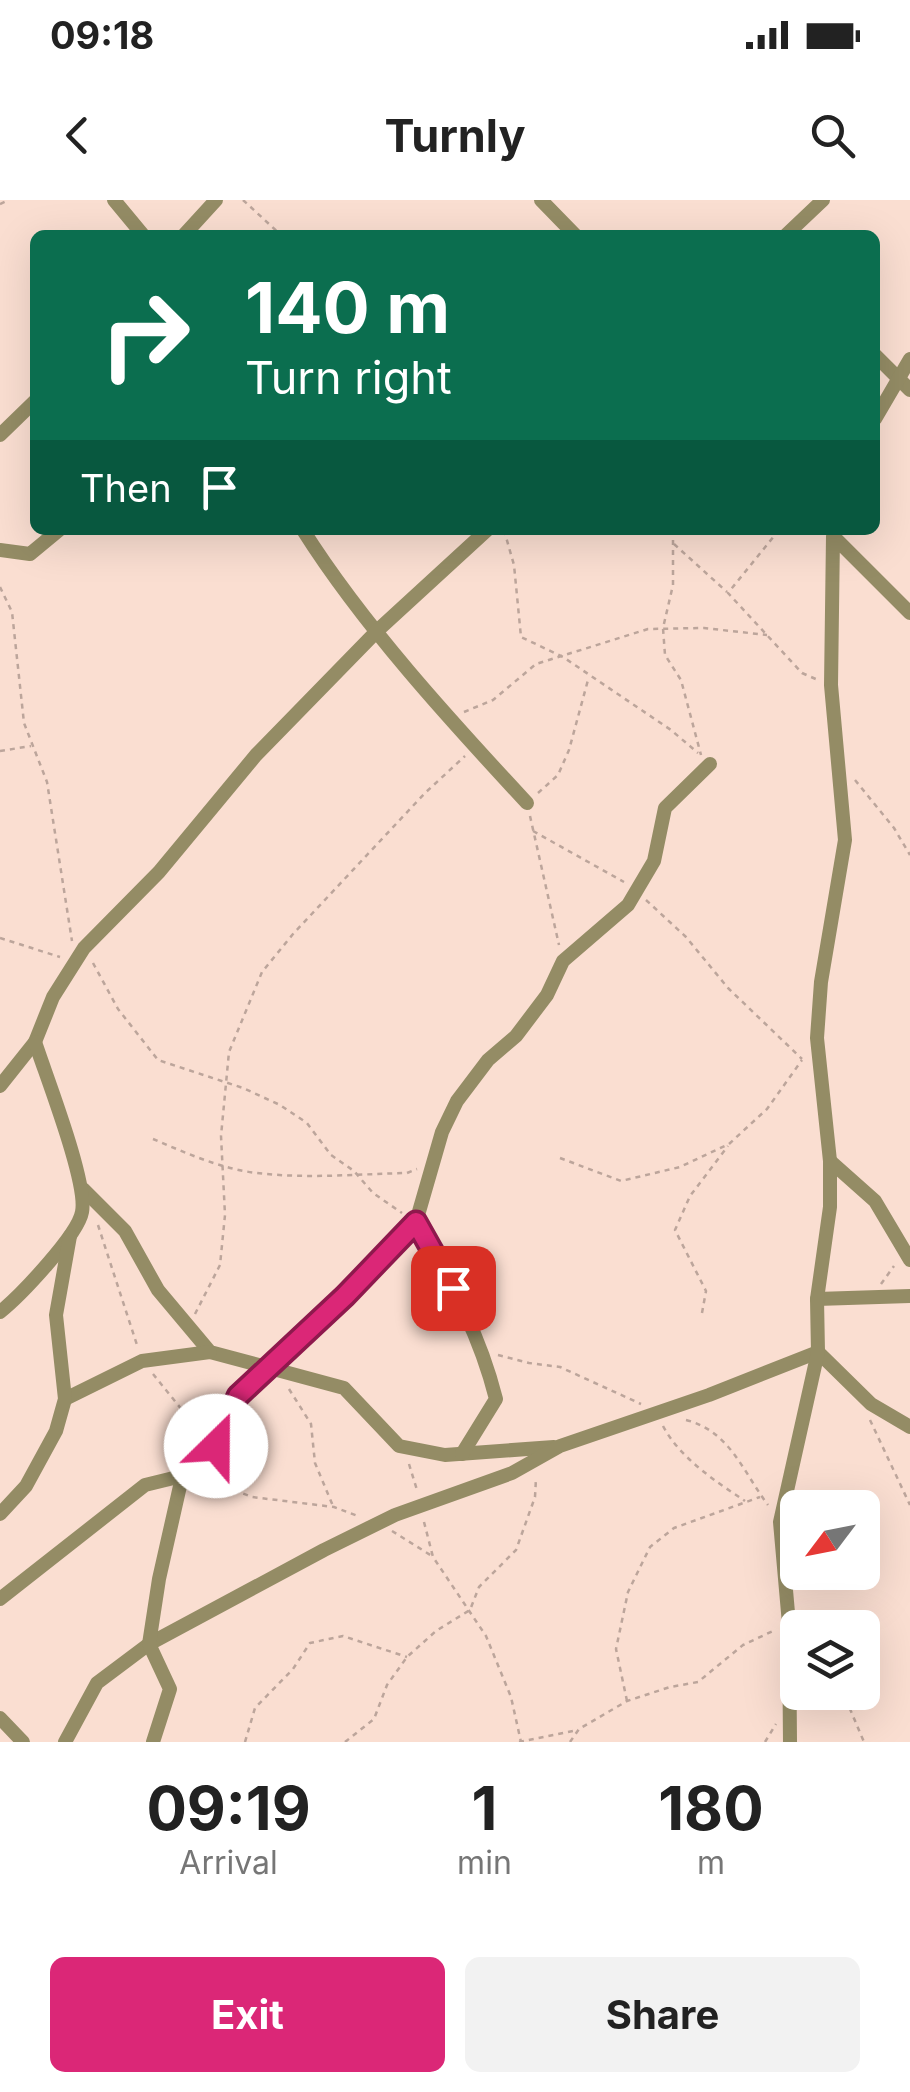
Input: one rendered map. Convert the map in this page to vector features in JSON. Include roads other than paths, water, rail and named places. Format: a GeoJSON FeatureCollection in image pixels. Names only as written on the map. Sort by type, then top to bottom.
{"type":"FeatureCollection","features":[{"type":"Feature","properties":{"kind":"street"},"geometry":{"type":"LineString","coordinates":[[114,200],[138,230]]}},
{"type":"Feature","properties":{"kind":"street"},"geometry":{"type":"LineString","coordinates":[[189,230],[216,200]]}},
{"type":"Feature","properties":{"kind":"street"},"geometry":{"type":"LineString","coordinates":[[541,200],[570,230]]}},
{"type":"Feature","properties":{"kind":"street"},"geometry":{"type":"LineString","coordinates":[[791,230],[823,200]]}},
{"type":"Feature","properties":{"kind":"street"},"geometry":{"type":"LineString","coordinates":[[880,410],[910,358]]}},
{"type":"Feature","properties":{"kind":"street"},"geometry":{"type":"LineString","coordinates":[[880,360],[910,390]]}},
{"type":"Feature","properties":{"kind":"street"},"geometry":{"type":"LineString","coordinates":[[0,435],[30,407]]}},
{"type":"Feature","properties":{"kind":"street"},"geometry":{"type":"LineString","coordinates":[[0,550],[30,554],[53,535]]}},
{"type":"Feature","properties":{"kind":"street"},"geometry":{"type":"LineString","coordinates":[[306,535],[331,574],[474,747],[526,803]]}},
{"type":"Feature","properties":{"kind":"street"},"geometry":{"type":"LineString","coordinates":[[0,1086],[35,1042],[52,997],[84,948],[158,872],[256,754],[378,630],[482,535]]}},
{"type":"Feature","properties":{"kind":"street"},"geometry":{"type":"LineString","coordinates":[[790,1742],[789,1624],[780,1522],[818,1352],[817,1299],[830,1208],[830,1161],[817,1038],[822,982],[846,840],[830,686],[834,535]]}},
{"type":"Feature","properties":{"kind":"street"},"geometry":{"type":"LineString","coordinates":[[836,535],[910,612]]}},
{"type":"Feature","properties":{"kind":"street"},"geometry":{"type":"LineString","coordinates":[[153,1742],[170,1689],[149,1644],[180,1486],[216,1446],[238,1396],[274,1369],[416,1222],[442,1132],[457,1100],[476,1073],[516,1036],[546,996],[562,961],[628,905],[654,861],[665,808],[705,760]]}},
{"type":"Feature","properties":{"kind":"street"},"geometry":{"type":"LineString","coordinates":[[0,1312],[54,1256],[82,1214],[83,1188],[35,1042]]}},
{"type":"Feature","properties":{"kind":"street"},"geometry":{"type":"LineString","coordinates":[[830,1161],[875,1201],[907,1256]]}},
{"type":"Feature","properties":{"kind":"street"},"geometry":{"type":"LineString","coordinates":[[83,1188],[125,1231],[158,1290],[210,1352]]}},
{"type":"Feature","properties":{"kind":"street"},"geometry":{"type":"LineString","coordinates":[[416,1222],[484,1350],[496,1399],[462,1454]]}},
{"type":"Feature","properties":{"kind":"street"},"geometry":{"type":"LineString","coordinates":[[0,1514],[26,1486],[56,1431],[65,1399],[56,1316],[72,1230]]}},
{"type":"Feature","properties":{"kind":"street"},"geometry":{"type":"LineString","coordinates":[[817,1299],[910,1296]]}},
{"type":"Feature","properties":{"kind":"street"},"geometry":{"type":"LineString","coordinates":[[65,1399],[142,1361],[210,1352],[344,1388],[399,1446],[445,1455],[560,1446]]}},
{"type":"Feature","properties":{"kind":"street"},"geometry":{"type":"LineString","coordinates":[[818,1352],[871,1404],[910,1427]]}},
{"type":"Feature","properties":{"kind":"street"},"geometry":{"type":"LineString","coordinates":[[65,1742],[97,1683],[149,1644],[380,1524],[512,1473],[560,1446],[818,1352]]}},
{"type":"Feature","properties":{"kind":"street"},"geometry":{"type":"LineString","coordinates":[[0,1599],[145,1485],[191,1474]]}},
{"type":"Feature","properties":{"kind":"street"},"geometry":{"type":"LineString","coordinates":[[0,1718],[23,1742]]}}]}
